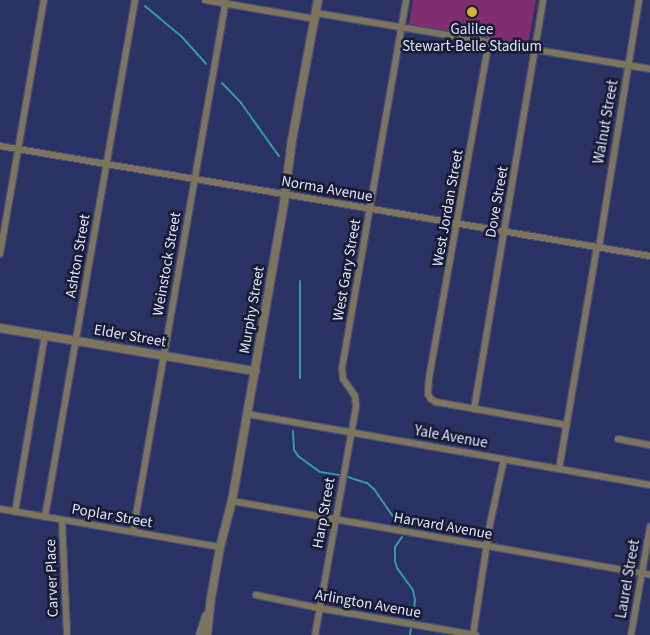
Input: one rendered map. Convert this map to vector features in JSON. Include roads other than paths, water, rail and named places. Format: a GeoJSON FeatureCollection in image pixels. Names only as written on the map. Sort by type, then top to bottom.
{"type":"FeatureCollection","features":[{"type":"Feature","properties":{"kind":"street"},"geometry":{"type":"LineString","coordinates":[[0,254],[44,0]]}},
{"type":"Feature","properties":{"kind":"street","name":"Ashton Street"},"geometry":{"type":"LineString","coordinates":[[45,517],[135,0]]}},
{"type":"Feature","properties":{"kind":"street"},"geometry":{"type":"LineString","coordinates":[[205,0],[401,27],[650,69]]}},
{"type":"Feature","properties":{"kind":"street","name":"Murphy Street"},"geometry":{"type":"LineString","coordinates":[[208,635],[210,604],[220,547],[232,501],[285,194],[293,133],[318,0]]}},
{"type":"Feature","properties":{"kind":"street","name":"West Gary Street"},"geometry":{"type":"LineString","coordinates":[[355,396],[343,379],[342,368],[406,0]]}},
{"type":"Feature","properties":{"kind":"street","name":"Dove Street"},"geometry":{"type":"LineString","coordinates":[[474,409],[543,0]]}},
{"type":"Feature","properties":{"kind":"street","name":"Walnut Street"},"geometry":{"type":"LineString","coordinates":[[559,469],[639,0]]}},
{"type":"Feature","properties":{"kind":"street","name":"Weinstock Street"},"geometry":{"type":"LineString","coordinates":[[134,532],[226,2]]}},
{"type":"Feature","properties":{"kind":"street","name":"West Jordan Street"},"geometry":{"type":"LineString","coordinates":[[474,409],[431,400],[428,394],[429,378],[458,224],[489,41]]}},
{"type":"Feature","properties":{"kind":"street","name":"Norma Avenue"},"geometry":{"type":"LineString","coordinates":[[0,146],[650,256]]}},
{"type":"Feature","properties":{"kind":"street","name":"Elder Street"},"geometry":{"type":"LineString","coordinates":[[0,328],[255,371]]}},
{"type":"Feature","properties":{"kind":"street"},"geometry":{"type":"LineString","coordinates":[[15,512],[45,335]]}},
{"type":"Feature","properties":{"kind":"street","name":"Harp Street"},"geometry":{"type":"LineString","coordinates":[[315,635],[356,406],[355,396]]}},
{"type":"Feature","properties":{"kind":"street"},"geometry":{"type":"LineString","coordinates":[[474,409],[566,425]]}},
{"type":"Feature","properties":{"kind":"street","name":"Yale Avenue"},"geometry":{"type":"LineString","coordinates":[[247,414],[650,485]]}},
{"type":"Feature","properties":{"kind":"street"},"geometry":{"type":"LineString","coordinates":[[618,438],[650,445]]}},
{"type":"Feature","properties":{"kind":"street"},"geometry":{"type":"LineString","coordinates":[[474,635],[487,546],[504,459]]}},
{"type":"Feature","properties":{"kind":"street","name":"Harvard Avenue"},"geometry":{"type":"LineString","coordinates":[[232,501],[650,575]]}},
{"type":"Feature","properties":{"kind":"street","name":"Poplar Street"},"geometry":{"type":"LineString","coordinates":[[0,509],[220,547]]}},
{"type":"Feature","properties":{"kind":"street","name":"Carver Place"},"geometry":{"type":"LineString","coordinates":[[62,520],[67,635]]}},
{"type":"Feature","properties":{"kind":"street","name":"Laurel Street"},"geometry":{"type":"LineString","coordinates":[[631,635],[650,527]]}},
{"type":"Feature","properties":{"kind":"street","name":"Arlington Avenue"},"geometry":{"type":"LineString","coordinates":[[256,595],[474,635]]}},
{"type":"Feature","properties":{"kind":"street","name":"Murphy Street"},"geometry":{"type":"LineString","coordinates":[[200,635],[210,604]]}},
{"type":"Feature","properties":{"kind":"waterway"},"geometry":{"type":"LineString","coordinates":[[145,6],[182,37],[206,64]]}},
{"type":"Feature","properties":{"kind":"waterway"},"geometry":{"type":"LineString","coordinates":[[222,83],[241,103],[279,156]]}},
{"type":"Feature","properties":{"kind":"waterway"},"geometry":{"type":"LineString","coordinates":[[300,281],[300,378]]}},
{"type":"Feature","properties":{"kind":"waterway"},"geometry":{"type":"LineString","coordinates":[[293,431],[294,450],[298,456],[320,472],[340,475]]}},
{"type":"Feature","properties":{"kind":"waterway"},"geometry":{"type":"LineString","coordinates":[[348,477],[367,483],[374,489],[401,528]]}},
{"type":"Feature","properties":{"kind":"waterway"},"geometry":{"type":"LineString","coordinates":[[402,537],[395,547],[395,561],[397,568],[413,590],[415,600],[413,619]]}},
{"type":"Feature","properties":{"kind":"waterway"},"geometry":{"type":"LineString","coordinates":[[410,635],[411,628]]}},
{"type":"Feature","properties":{"kind":"place","name":"Galilee Stewart-Belle Stadium"},"geometry":{"type":"Point","coordinates":[472,12]}}]}
